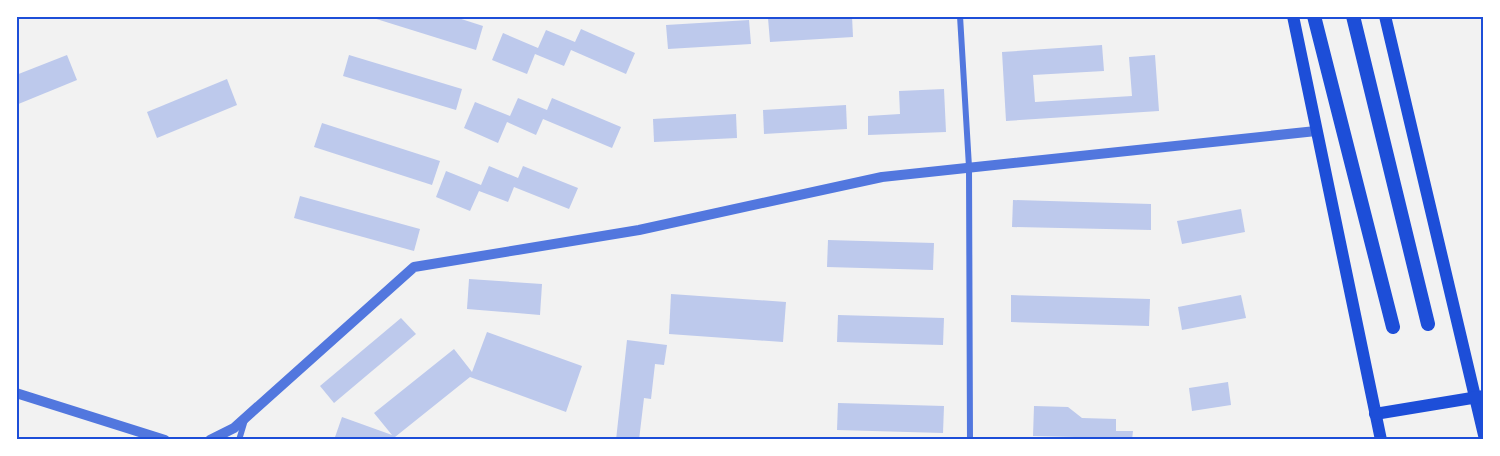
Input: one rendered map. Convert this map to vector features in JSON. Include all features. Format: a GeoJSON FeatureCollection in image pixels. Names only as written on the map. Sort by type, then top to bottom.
{"type":"FeatureCollection","features":[{"type":"Feature","properties":{"kind":"main road"},"geometry":{"type":"LineString","coordinates":[[1293,16],[1381,440]]}},
{"type":"Feature","properties":{"kind":"main road"},"geometry":{"type":"LineString","coordinates":[[1314,16],[1393,327]]}},
{"type":"Feature","properties":{"kind":"main road"},"geometry":{"type":"LineString","coordinates":[[1353,16],[1428,324]]}},
{"type":"Feature","properties":{"kind":"main road"},"geometry":{"type":"LineString","coordinates":[[1385,16],[1479,397],[1484,435]]}},
{"type":"Feature","properties":{"kind":"main road"},"geometry":{"type":"LineString","coordinates":[[1375,414],[1479,397]]}},
{"type":"Feature","properties":{"kind":"street"},"geometry":{"type":"LineString","coordinates":[[960,16],[969,167],[970,440]]}},
{"type":"Feature","properties":{"kind":"street"},"geometry":{"type":"LineString","coordinates":[[210,440],[234,428],[414,267],[639,230],[882,177],[1316,131]]}},
{"type":"Feature","properties":{"kind":"street"},"geometry":{"type":"LineString","coordinates":[[16,393],[165,440]]}},
{"type":"Feature","properties":{"kind":"street"},"geometry":{"type":"LineString","coordinates":[[238,440],[246,416]]}},
{"type":"Feature","properties":{"kind":"building"},"geometry":{"type":"Polygon","coordinates":[[[452,16],[483,26],[476,50],[370,17],[452,16]]]}},
{"type":"Feature","properties":{"kind":"building"},"geometry":{"type":"Polygon","coordinates":[[[852,16],[853,37],[770,42],[768,18],[852,16]]]}},
{"type":"Feature","properties":{"kind":"building"},"geometry":{"type":"Polygon","coordinates":[[[749,20],[751,44],[668,49],[666,25],[749,20]]]}},
{"type":"Feature","properties":{"kind":"building"},"geometry":{"type":"Polygon","coordinates":[[[581,29],[635,53],[626,74],[571,50],[564,66],[535,54],[527,74],[492,60],[503,33],[538,48],[546,30],[575,42],[581,29]]]}},
{"type":"Feature","properties":{"kind":"building"},"geometry":{"type":"Polygon","coordinates":[[[1102,45],[1104,71],[1033,75],[1035,102],[1132,96],[1129,57],[1155,55],[1159,111],[1006,121],[1002,52],[1102,45]]]}},
{"type":"Feature","properties":{"kind":"building"},"geometry":{"type":"Polygon","coordinates":[[[67,55],[77,80],[16,105],[16,75],[67,55]]]}},
{"type":"Feature","properties":{"kind":"building"},"geometry":{"type":"Polygon","coordinates":[[[349,55],[462,89],[456,110],[343,76],[349,55]]]}},
{"type":"Feature","properties":{"kind":"building"},"geometry":{"type":"Polygon","coordinates":[[[227,79],[237,105],[157,138],[147,112],[227,79]]]}},
{"type":"Feature","properties":{"kind":"building"},"geometry":{"type":"Polygon","coordinates":[[[944,89],[946,132],[868,135],[868,116],[900,114],[899,91],[944,89]]]}},
{"type":"Feature","properties":{"kind":"building"},"geometry":{"type":"Polygon","coordinates":[[[518,98],[547,110],[552,98],[621,127],[612,148],[543,119],[536,135],[507,122],[498,143],[464,128],[475,102],[510,116],[518,98]]]}},
{"type":"Feature","properties":{"kind":"building"},"geometry":{"type":"Polygon","coordinates":[[[846,105],[847,129],[764,134],[763,110],[846,105]]]}},
{"type":"Feature","properties":{"kind":"building"},"geometry":{"type":"Polygon","coordinates":[[[736,114],[737,138],[654,142],[653,119],[736,114]]]}},
{"type":"Feature","properties":{"kind":"building"},"geometry":{"type":"Polygon","coordinates":[[[322,123],[440,161],[432,185],[314,147],[322,123]]]}},
{"type":"Feature","properties":{"kind":"building"},"geometry":{"type":"Polygon","coordinates":[[[489,166],[518,178],[523,166],[578,188],[569,209],[514,187],[508,202],[479,191],[470,211],[436,197],[446,171],[481,185],[489,166]]]}},
{"type":"Feature","properties":{"kind":"building"},"geometry":{"type":"Polygon","coordinates":[[[300,196],[420,229],[414,251],[294,218],[300,196]]]}},
{"type":"Feature","properties":{"kind":"building"},"geometry":{"type":"Polygon","coordinates":[[[1013,200],[1151,204],[1151,230],[1012,227],[1013,200]]]}},
{"type":"Feature","properties":{"kind":"building"},"geometry":{"type":"Polygon","coordinates":[[[1241,209],[1245,232],[1182,244],[1177,221],[1241,209]]]}},
{"type":"Feature","properties":{"kind":"building"},"geometry":{"type":"Polygon","coordinates":[[[828,240],[934,243],[933,270],[827,267],[828,240]]]}},
{"type":"Feature","properties":{"kind":"building"},"geometry":{"type":"Polygon","coordinates":[[[469,279],[542,284],[540,315],[467,309],[469,279]]]}},
{"type":"Feature","properties":{"kind":"building"},"geometry":{"type":"Polygon","coordinates":[[[671,294],[786,302],[783,342],[669,334],[671,294]]]}},
{"type":"Feature","properties":{"kind":"building"},"geometry":{"type":"Polygon","coordinates":[[[1011,295],[1150,299],[1149,326],[1011,322],[1011,295]]]}},
{"type":"Feature","properties":{"kind":"building"},"geometry":{"type":"Polygon","coordinates":[[[1241,295],[1246,318],[1182,330],[1178,307],[1241,295]]]}},
{"type":"Feature","properties":{"kind":"building"},"geometry":{"type":"Polygon","coordinates":[[[838,315],[944,318],[943,345],[837,342],[838,315]]]}},
{"type":"Feature","properties":{"kind":"building"},"geometry":{"type":"Polygon","coordinates":[[[401,318],[416,334],[334,403],[320,386],[401,318]]]}},
{"type":"Feature","properties":{"kind":"building"},"geometry":{"type":"Polygon","coordinates":[[[487,332],[582,366],[566,412],[470,377],[395,437],[402,440],[334,440],[342,417],[392,435],[374,413],[454,349],[472,372],[487,332]]]}},
{"type":"Feature","properties":{"kind":"building"},"geometry":{"type":"Polygon","coordinates":[[[627,340],[667,345],[664,365],[655,364],[651,399],[644,398],[639,440],[616,440],[627,340]]]}},
{"type":"Feature","properties":{"kind":"building"},"geometry":{"type":"Polygon","coordinates":[[[1228,382],[1231,405],[1192,411],[1189,388],[1228,382]]]}},
{"type":"Feature","properties":{"kind":"building"},"geometry":{"type":"Polygon","coordinates":[[[838,403],[944,406],[943,433],[837,430],[838,403]]]}},
{"type":"Feature","properties":{"kind":"building"},"geometry":{"type":"Polygon","coordinates":[[[1034,406],[1068,407],[1082,418],[1116,419],[1116,431],[1133,431],[1132,440],[1075,440],[1075,437],[1033,436],[1034,406]]]}}]}
